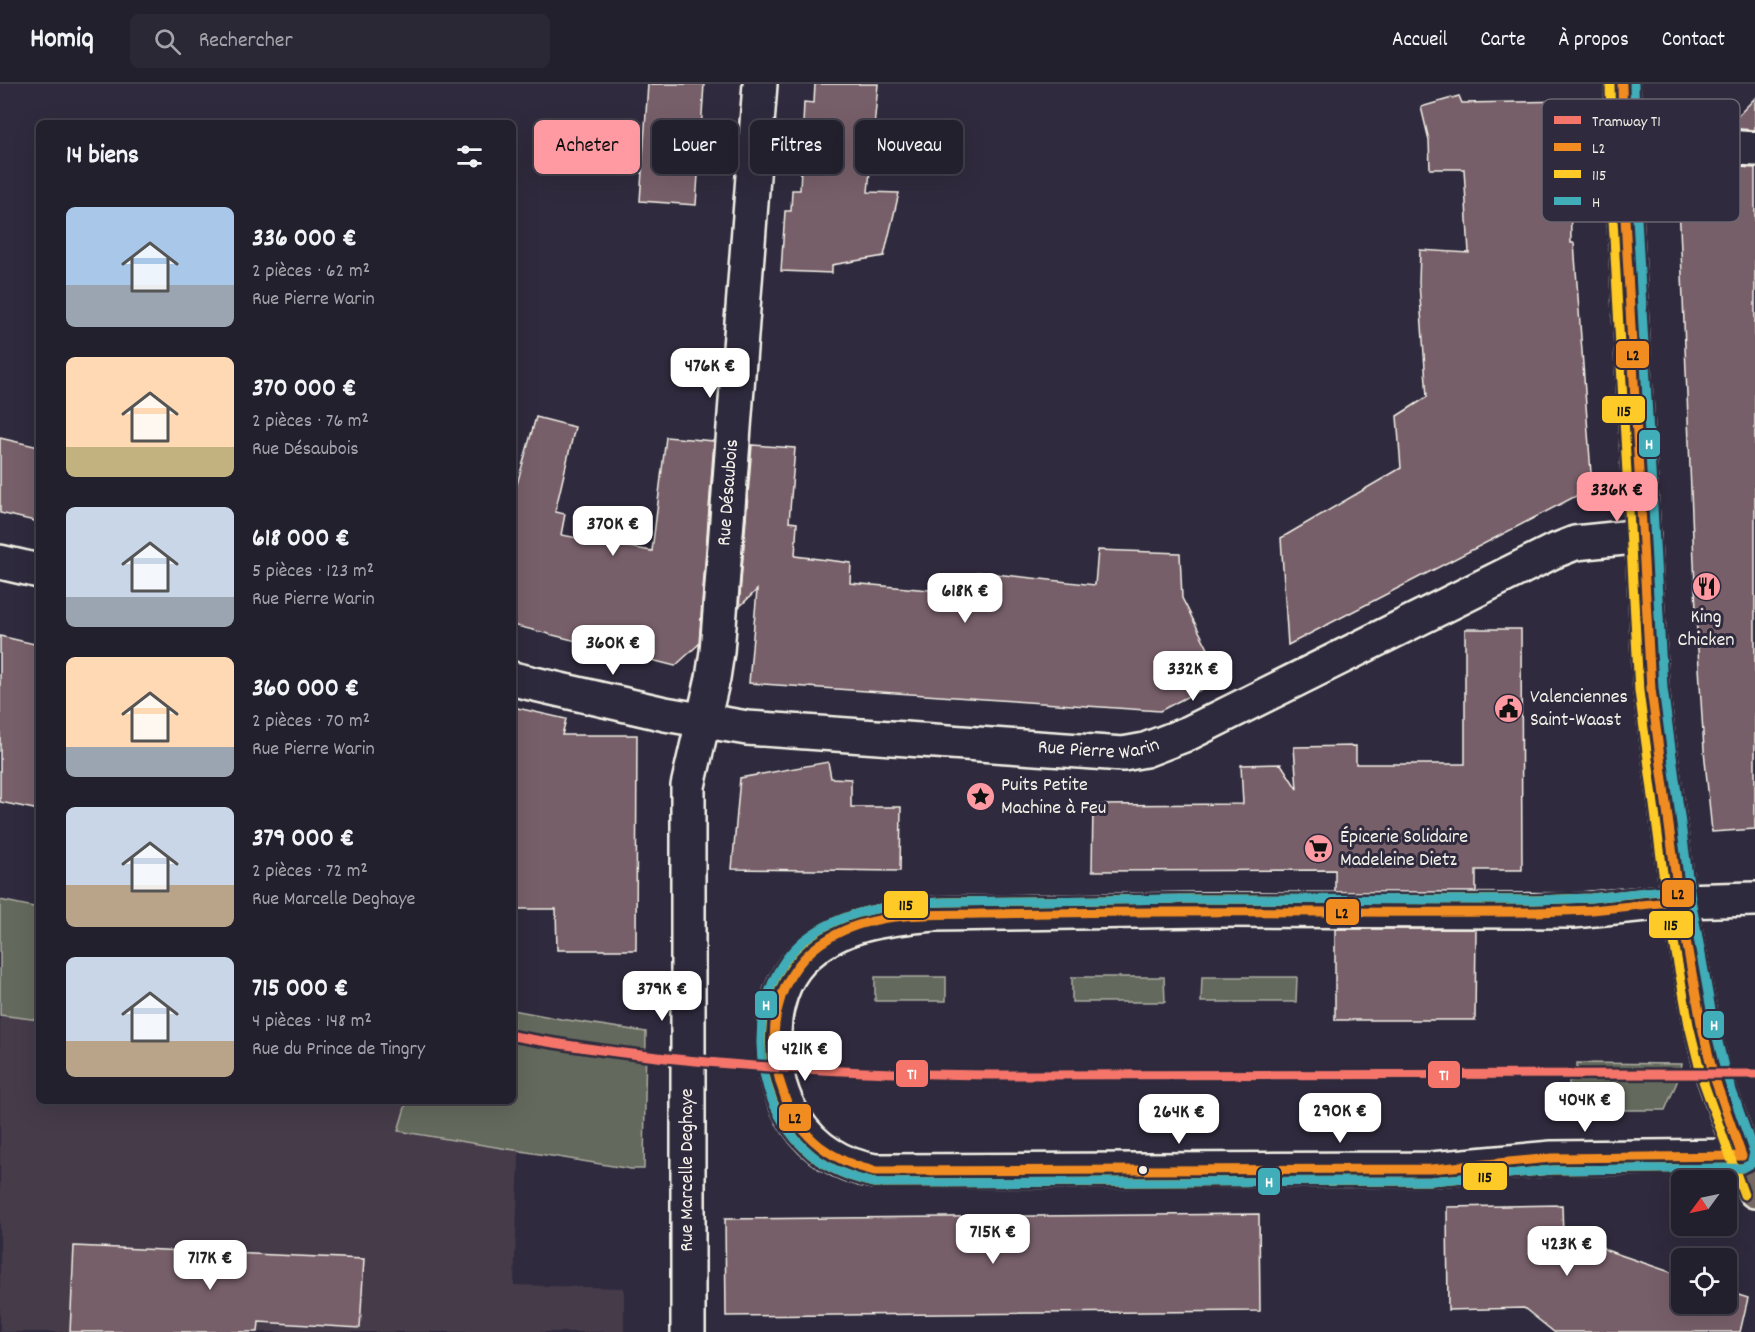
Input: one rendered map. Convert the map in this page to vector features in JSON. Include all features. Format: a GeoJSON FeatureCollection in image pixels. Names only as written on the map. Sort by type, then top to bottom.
{"type":"FeatureCollection","features":[{"type":"Feature","properties":{"kind":"main road"},"geometry":{"type":"LineString","coordinates":[[1624,222],[1652,689],[1679,901],[1713,1074],[1755,1191]]}},
{"type":"Feature","properties":{"kind":"street","name":"Rue Désaubois"},"geometry":{"type":"LineString","coordinates":[[703,721],[717,652],[760,84]]}},
{"type":"Feature","properties":{"kind":"street"},"geometry":{"type":"LineString","coordinates":[[1740,148],[1755,149]]}},
{"type":"Feature","properties":{"kind":"street","name":"Rue Pierre Warin"},"geometry":{"type":"LineString","coordinates":[[516,680],[703,721],[747,728],[1123,754],[1145,750],[1189,733],[1552,552],[1575,543],[1643,536]]}},
{"type":"Feature","properties":{"kind":"street"},"geometry":{"type":"LineString","coordinates":[[0,562],[36,570]]}},
{"type":"Feature","properties":{"kind":"street","name":"Rue Marcelle Deghaye"},"geometry":{"type":"LineString","coordinates":[[688,1332],[687,818],[690,775],[703,721]]}},
{"type":"Feature","properties":{"kind":"street"},"geometry":{"type":"LineString","coordinates":[[1742,1156],[1552,1158],[1431,1169],[875,1170],[848,1164],[823,1150],[792,1115],[776,1075],[773,1039],[776,1010],[792,970],[802,959],[831,937],[867,922],[881,920],[935,914],[1160,911],[1573,911],[1679,901],[1755,899]]}},
{"type":"Feature","properties":{"kind":"shaded area"},"geometry":{"type":"Polygon","coordinates":[[[0,983],[36,991],[36,1104],[514,1104],[520,1135],[514,1285],[624,1288],[624,1332],[0,1332],[0,983]]]}},
{"type":"Feature","properties":{"kind":"green space"},"geometry":{"type":"Polygon","coordinates":[[[0,900],[36,907],[36,1020],[0,1015],[0,900]]]}},
{"type":"Feature","properties":{"kind":"green space"},"geometry":{"type":"Polygon","coordinates":[[[875,977],[946,977],[946,1001],[875,1001],[875,977]]]}},
{"type":"Feature","properties":{"kind":"green space"},"geometry":{"type":"Polygon","coordinates":[[[1072,977],[1164,977],[1165,1002],[1072,1002],[1072,977]]]}},
{"type":"Feature","properties":{"kind":"green space"},"geometry":{"type":"Polygon","coordinates":[[[1202,977],[1297,977],[1296,1002],[1201,1002],[1202,977]]]}},
{"type":"Feature","properties":{"kind":"green space"},"geometry":{"type":"Polygon","coordinates":[[[516,1011],[646,1032],[644,1169],[631,1169],[398,1131],[406,1104],[516,1104],[516,1011]]]}},
{"type":"Feature","properties":{"kind":"green space"},"geometry":{"type":"Polygon","coordinates":[[[1577,1063],[1682,1064],[1665,1110],[1557,1110],[1557,1105],[1562,1105],[1562,1094],[1569,1094],[1569,1081],[1577,1080],[1577,1063]]]}},
{"type":"Feature","properties":{"kind":"building"},"geometry":{"type":"Polygon","coordinates":[[[648,84],[704,84],[702,120],[652,120],[652,174],[698,174],[696,205],[640,201],[648,84]]]}},
{"type":"Feature","properties":{"kind":"building"},"geometry":{"type":"Polygon","coordinates":[[[815,84],[878,84],[875,120],[855,120],[855,174],[870,174],[868,192],[899,193],[884,256],[832,265],[832,273],[781,271],[785,211],[791,211],[792,190],[800,190],[801,174],[843,174],[843,120],[803,120],[804,102],[814,103],[815,84]]]}},
{"type":"Feature","properties":{"kind":"building"},"geometry":{"type":"Polygon","coordinates":[[[1459,96],[1462,103],[1542,102],[1542,222],[1571,222],[1591,473],[1580,494],[1288,645],[1281,538],[1401,468],[1397,416],[1427,397],[1419,283],[1420,250],[1469,253],[1464,169],[1430,169],[1429,140],[1421,107],[1459,96]]]}},
{"type":"Feature","properties":{"kind":"building"},"geometry":{"type":"Polygon","coordinates":[[[1755,98],[1755,130],[1740,129],[1740,114],[1755,98]]]}},
{"type":"Feature","properties":{"kind":"building"},"geometry":{"type":"Polygon","coordinates":[[[1740,167],[1755,168],[1755,829],[1712,832],[1697,634],[1680,222],[1740,222],[1740,167]]]}},
{"type":"Feature","properties":{"kind":"building"},"geometry":{"type":"Polygon","coordinates":[[[536,417],[575,427],[555,512],[565,514],[561,535],[652,551],[666,437],[714,441],[699,644],[675,666],[516,626],[516,487],[536,417]]]}},
{"type":"Feature","properties":{"kind":"building"},"geometry":{"type":"Polygon","coordinates":[[[0,438],[36,446],[36,521],[0,513],[0,438]]]}},
{"type":"Feature","properties":{"kind":"building"},"geometry":{"type":"Polygon","coordinates":[[[752,445],[795,448],[789,522],[797,523],[795,556],[851,563],[850,583],[975,594],[977,572],[1095,585],[1098,550],[1180,553],[1182,598],[1223,678],[1160,711],[749,683],[757,590],[739,607],[752,445]]]}},
{"type":"Feature","properties":{"kind":"building"},"geometry":{"type":"Polygon","coordinates":[[[1465,629],[1521,629],[1522,870],[1476,870],[1476,892],[1335,892],[1335,870],[1092,871],[1093,805],[1243,804],[1241,765],[1281,764],[1297,789],[1294,747],[1356,746],[1356,764],[1465,764],[1465,629]]]}},
{"type":"Feature","properties":{"kind":"building"},"geometry":{"type":"Polygon","coordinates":[[[0,636],[36,644],[36,809],[0,802],[0,636]]]}},
{"type":"Feature","properties":{"kind":"building"},"geometry":{"type":"Polygon","coordinates":[[[516,708],[566,719],[562,735],[637,735],[636,950],[557,950],[556,909],[516,909],[516,708]]]}},
{"type":"Feature","properties":{"kind":"building"},"geometry":{"type":"Polygon","coordinates":[[[828,762],[831,778],[851,779],[851,807],[901,807],[900,871],[732,869],[740,778],[828,762]]]}},
{"type":"Feature","properties":{"kind":"building"},"geometry":{"type":"Polygon","coordinates":[[[1335,929],[1476,929],[1475,1020],[1335,1020],[1335,929]]]}},
{"type":"Feature","properties":{"kind":"building"},"geometry":{"type":"Polygon","coordinates":[[[1562,1205],[1563,1236],[1590,1236],[1606,1250],[1671,1272],[1671,1314],[1737,1314],[1737,1294],[1748,1298],[1740,1332],[1554,1332],[1524,1308],[1448,1310],[1447,1207],[1562,1205]]]}},
{"type":"Feature","properties":{"kind":"building"},"geometry":{"type":"Polygon","coordinates":[[[1259,1214],[1260,1311],[726,1316],[725,1219],[1259,1214]]]}},
{"type":"Feature","properties":{"kind":"building"},"geometry":{"type":"Polygon","coordinates":[[[74,1246],[364,1259],[360,1328],[259,1322],[258,1332],[70,1332],[74,1246]]]}},
{"type":"Feature","properties":{"kind":"tram line","name":"T1"},"geometry":{"type":"LineString","coordinates":[[516,1036],[691,1061],[870,1072],[990,1075],[1755,1074]]}},
{"type":"Feature","properties":{"kind":"transit line","name":"115"},"geometry":{"type":"LineString","coordinates":[[1610,84],[1610,99]]}},
{"type":"Feature","properties":{"kind":"transit line","name":"L2"},"geometry":{"type":"LineString","coordinates":[[1622,84],[1622,99]]}},
{"type":"Feature","properties":{"kind":"transit line","name":"H"},"geometry":{"type":"LineString","coordinates":[[1634,84],[1634,99]]}},
{"type":"Feature","properties":{"kind":"transit line","name":"115"},"geometry":{"type":"LineString","coordinates":[[1613,222],[1639,691],[1667,903],[1689,1025],[1702,1078],[1744,1195]]}},
{"type":"Feature","properties":{"kind":"transit line","name":"L2"},"geometry":{"type":"LineString","coordinates":[[1625,222],[1651,689],[1679,901],[1701,1023],[1713,1074],[1742,1156]]}},
{"type":"Feature","properties":{"kind":"transit line","name":"H"},"geometry":{"type":"LineString","coordinates":[[1637,222],[1663,688],[1691,899],[1713,1021],[1725,1071],[1754,1153],[1751,1164],[1742,1168],[1553,1170],[1431,1181],[874,1183],[837,1171],[812,1156],[786,1127],[773,1102],[764,1074],[761,1044],[763,1015],[771,987],[785,961],[804,940],[819,930],[835,921],[870,910],[907,904],[943,902],[1187,899],[1535,900],[1591,898],[1665,890]]}},
{"type":"Feature","properties":{"kind":"transit line","name":"115"},"geometry":{"type":"LineString","coordinates":[[1678,889],[1591,898],[1535,900],[1187,899],[943,902],[907,904],[870,910],[836,921],[820,930],[805,940],[785,961],[772,987],[764,1015],[762,1044],[765,1074],[773,1102],[787,1127],[805,1149],[812,1156],[837,1171],[874,1183],[1431,1181],[1553,1170],[1742,1168]]}},
{"type":"Feature","properties":{"kind":"transit line","name":"L2"},"geometry":{"type":"LineString","coordinates":[[1679,901],[1592,910],[1536,912],[1112,912],[924,915],[885,919],[866,923],[831,937],[811,951],[796,968],[785,987],[778,1008],[775,1030],[778,1075],[791,1112],[809,1136],[832,1154],[875,1171],[1431,1169],[1552,1158],[1742,1156]]}},
{"type":"Feature","properties":{"kind":"place","name":"King Chicken"},"geometry":{"type":"Point","coordinates":[1706,587]}},
{"type":"Feature","properties":{"kind":"place","name":"Valenciennes Saint-Waast"},"geometry":{"type":"Point","coordinates":[1509,709]}},
{"type":"Feature","properties":{"kind":"place","name":"Puits Petite Machine à Feu"},"geometry":{"type":"Point","coordinates":[980,797]}},
{"type":"Feature","properties":{"kind":"place","name":"Épicerie Solidaire Madeleine Dietz"},"geometry":{"type":"Point","coordinates":[1319,849]}}]}
